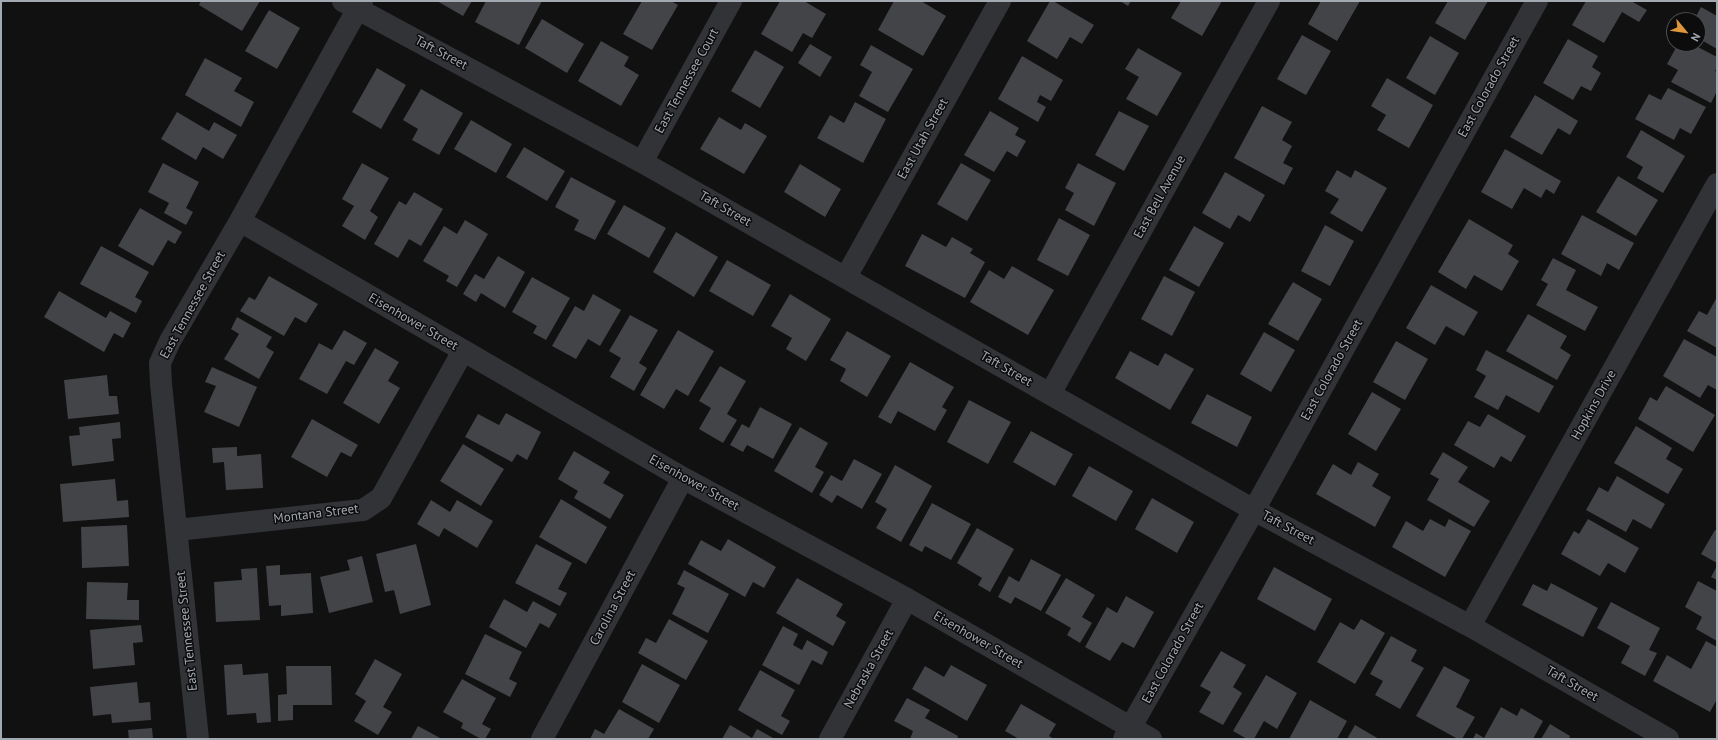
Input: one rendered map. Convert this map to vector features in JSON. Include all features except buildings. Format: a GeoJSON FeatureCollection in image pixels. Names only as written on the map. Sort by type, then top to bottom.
{"type":"FeatureCollection","features":[{"type":"Feature","properties":{"kind":"street","name":"East Tennessee Court"},"geometry":{"type":"LineString","coordinates":[[642,162],[731,1]]}},
{"type":"Feature","properties":{"kind":"street","name":"East Utah Street"},"geometry":{"type":"LineString","coordinates":[[846,278],[1000,1]]}},
{"type":"Feature","properties":{"kind":"street","name":"East Bell Avenue"},"geometry":{"type":"LineString","coordinates":[[1050,394],[1270,1]]}},
{"type":"Feature","properties":{"kind":"street","name":"East Colorado Street"},"geometry":{"type":"LineString","coordinates":[[1128,733],[1254,510],[1537,1]]}},
{"type":"Feature","properties":{"kind":"street","name":"Taft Street"},"geometry":{"type":"LineString","coordinates":[[354,4],[642,162],[1254,510],[1470,626],[1668,739]]}},
{"type":"Feature","properties":{"kind":"street","name":"East Tennessee Street"},"geometry":{"type":"LineString","coordinates":[[198,739],[160,364],[170,341],[240,221],[354,4]]}},
{"type":"Feature","properties":{"kind":"street","name":"Hopkins Drive"},"geometry":{"type":"LineString","coordinates":[[1470,626],[1717,184]]}},
{"type":"Feature","properties":{"kind":"street","name":"Eisenhower Street"},"geometry":{"type":"LineString","coordinates":[[240,221],[683,478],[907,599],[1128,733],[1151,739]]}},
{"type":"Feature","properties":{"kind":"street","name":"Montana Street"},"geometry":{"type":"LineString","coordinates":[[177,530],[363,510],[381,498],[463,351]]}},
{"type":"Feature","properties":{"kind":"street","name":"Carolina Street"},"geometry":{"type":"LineString","coordinates":[[542,739],[683,478]]}},
{"type":"Feature","properties":{"kind":"street","name":"Nebraska Street"},"geometry":{"type":"LineString","coordinates":[[830,739],[907,599]]}}]}
